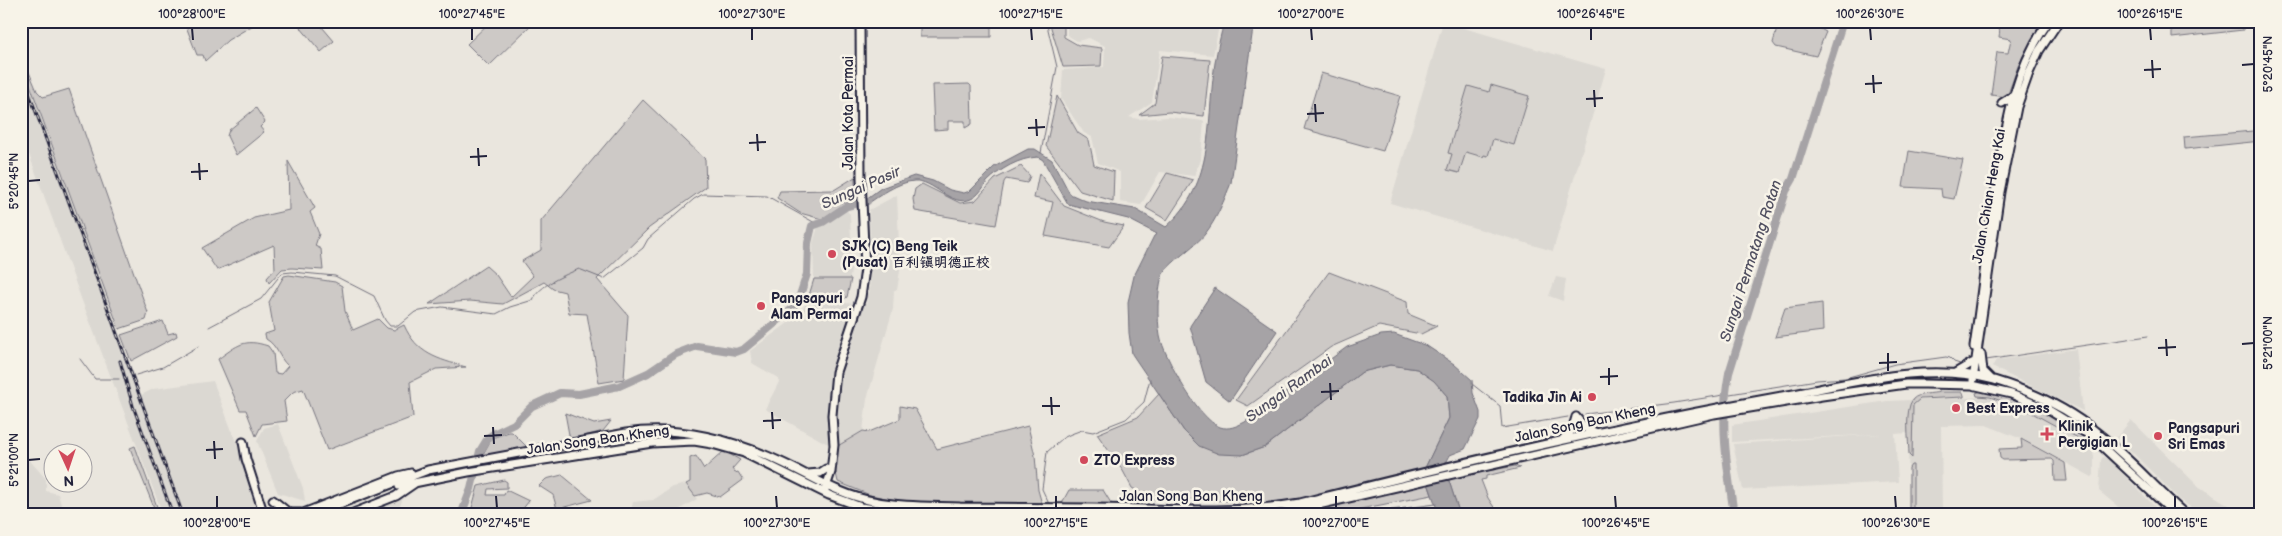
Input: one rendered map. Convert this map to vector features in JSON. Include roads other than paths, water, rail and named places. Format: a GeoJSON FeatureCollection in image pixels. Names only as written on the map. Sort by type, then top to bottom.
{"type":"FeatureCollection","features":[{"type":"Feature","properties":{"kind":"main road","name":"Jalan Kota Permai"},"geometry":{"type":"LineString","coordinates":[[823,488],[829,471],[834,445],[832,440],[836,372],[861,297],[866,269],[862,210],[860,21]]}},
{"type":"Feature","properties":{"kind":"main road","name":"Jalan Chian Heng Kai"},"geometry":{"type":"LineString","coordinates":[[1972,376],[1972,363],[1988,239],[2013,96],[2021,71],[2049,21]]}},
{"type":"Feature","properties":{"kind":"main road","name":"Jalan Chian Heng Kai"},"geometry":{"type":"LineString","coordinates":[[1970,384],[1980,336],[2000,192],[2016,115],[2029,73],[2039,51],[2059,21]]}},
{"type":"Feature","properties":{"kind":"main road"},"geometry":{"type":"LineString","coordinates":[[2002,103],[2013,96]]}},
{"type":"Feature","properties":{"kind":"main road"},"geometry":{"type":"LineString","coordinates":[[2016,115],[2025,109]]}},
{"type":"Feature","properties":{"kind":"main road"},"geometry":{"type":"LineString","coordinates":[[1980,336],[1982,367],[1985,374],[1993,380]]}},
{"type":"Feature","properties":{"kind":"main road"},"geometry":{"type":"LineString","coordinates":[[1951,374],[1966,368],[1972,363]]}},
{"type":"Feature","properties":{"kind":"main road","name":"Jalan Song Ban Kheng"},"geometry":{"type":"LineString","coordinates":[[1730,409],[1895,376],[1951,374],[1993,380],[2040,397],[2087,425],[2112,445],[2156,489],[2186,515]]}},
{"type":"Feature","properties":{"kind":"main road","name":"Jalan Song Ban Kheng"},"geometry":{"type":"LineString","coordinates":[[1459,469],[1561,440],[1714,411],[1906,384],[1970,384],[2011,394],[2047,409],[2087,434],[2176,515]]}},
{"type":"Feature","properties":{"kind":"main road","name":"Jalan Song Ban Kheng"},"geometry":{"type":"LineString","coordinates":[[324,515],[403,483],[428,470],[626,433],[662,430],[689,433],[760,452],[805,474],[823,488],[844,492],[872,501],[902,505],[1236,510],[1300,503],[1714,411]]}},
{"type":"Feature","properties":{"kind":"main road"},"geometry":{"type":"LineString","coordinates":[[1561,440],[1572,430],[1576,417],[1585,428],[1597,432]]}},
{"type":"Feature","properties":{"kind":"main road"},"geometry":{"type":"LineString","coordinates":[[572,455],[579,451],[633,443],[635,436],[626,433]]}},
{"type":"Feature","properties":{"kind":"main road","name":"Jalan Song Ban Kheng"},"geometry":{"type":"LineString","coordinates":[[304,514],[403,483],[419,480],[652,443],[694,441],[712,444],[758,459],[823,488],[850,504],[893,513],[1048,515]]}},
{"type":"Feature","properties":{"kind":"main road"},"geometry":{"type":"LineString","coordinates":[[243,442],[243,451],[264,515]]}},
{"type":"Feature","properties":{"kind":"main road"},"geometry":{"type":"LineString","coordinates":[[273,500],[289,513],[304,514],[398,476],[428,470]]}},
{"type":"Feature","properties":{"kind":"main road"},"geometry":{"type":"LineString","coordinates":[[805,474],[829,471],[833,481],[844,492]]}},
{"type":"Feature","properties":{"kind":"main road","name":"Jalan Song Ban Kheng"},"geometry":{"type":"LineString","coordinates":[[1275,515],[1419,477]]}},
{"type":"Feature","properties":{"kind":"main road"},"geometry":{"type":"LineString","coordinates":[[348,515],[396,496],[419,480]]}},
{"type":"Feature","properties":{"kind":"waterway"},"geometry":{"type":"LineString","coordinates":[[1041,153],[1057,67],[1046,21]]}},
{"type":"Feature","properties":{"kind":"waterway","name":"Sungai Permatang Rotan"},"geometry":{"type":"LineString","coordinates":[[1734,515],[1724,427],[1729,373],[1786,191],[1793,179],[1843,21]]}},
{"type":"Feature","properties":{"kind":"waterway"},"geometry":{"type":"LineString","coordinates":[[209,327],[261,299],[282,273],[292,272],[335,276],[374,296],[385,320],[390,326],[398,326],[415,312],[442,307],[496,314],[510,307],[533,300],[546,285],[579,269],[604,279],[643,248],[648,239],[694,199],[703,194],[767,196],[817,224]]}},
{"type":"Feature","properties":{"kind":"waterway","name":"Sungai Pasir"},"geometry":{"type":"LineString","coordinates":[[461,515],[471,489],[480,451],[488,438],[493,434],[514,424],[532,406],[560,393],[579,394],[619,386],[648,373],[676,354],[697,346],[736,352],[744,349],[792,309],[799,298],[807,274],[808,243],[812,226],[823,222],[847,206],[867,201]]}},
{"type":"Feature","properties":{"kind":"waterway"},"geometry":{"type":"LineString","coordinates":[[1986,360],[2148,336]]}},
{"type":"Feature","properties":{"kind":"waterway"},"geometry":{"type":"LineString","coordinates":[[136,375],[163,367],[199,346]]}},
{"type":"Feature","properties":{"kind":"waterway"},"geometry":{"type":"LineString","coordinates":[[1585,414],[1674,403],[1817,380],[1845,378],[1895,364],[1946,357],[1960,364]]}},
{"type":"Feature","properties":{"kind":"waterway"},"geometry":{"type":"LineString","coordinates":[[80,359],[95,379],[119,379]]}},
{"type":"Feature","properties":{"kind":"waterway"},"geometry":{"type":"LineString","coordinates":[[1049,504],[1042,489],[1047,452],[1063,438],[1071,434],[1082,430],[1093,432],[1126,419],[1144,402],[1150,379]]}},
{"type":"Feature","properties":{"kind":"waterway"},"geometry":{"type":"LineString","coordinates":[[1472,384],[1500,406],[1502,428],[1568,417]]}},
{"type":"Feature","properties":{"kind":"waterway"},"geometry":{"type":"LineString","coordinates":[[1352,515],[1436,504]]}},
{"type":"Feature","properties":{"kind":"railway"},"geometry":{"type":"LineString","coordinates":[[21,71],[183,515]]}},
{"type":"Feature","properties":{"kind":"railway"},"geometry":{"type":"LineString","coordinates":[[120,361],[133,406],[173,515]]}},
{"type":"Feature","properties":{"kind":"place","name":"SJK (C) Beng Teik (Pusat) 百利镇明德正校"},"geometry":{"type":"Point","coordinates":[832,254]}},
{"type":"Feature","properties":{"kind":"place","name":"Pangsapuri Alam Permai"},"geometry":{"type":"Point","coordinates":[761,306]}},
{"type":"Feature","properties":{"kind":"place","name":"Tadika Jin Ai"},"geometry":{"type":"Point","coordinates":[1592,397]}},
{"type":"Feature","properties":{"kind":"place","name":"Best Express"},"geometry":{"type":"Point","coordinates":[1956,408]}},
{"type":"Feature","properties":{"kind":"place","name":"Klinik Pergigian L"},"geometry":{"type":"Point","coordinates":[2047,434]}},
{"type":"Feature","properties":{"kind":"place","name":"Pangsapuri Sri Emas"},"geometry":{"type":"Point","coordinates":[2158,436]}},
{"type":"Feature","properties":{"kind":"place","name":"ZTO Express"},"geometry":{"type":"Point","coordinates":[1084,460]}},
{"type":"Feature","properties":{"kind":"water label","name":"Sungai Rambai"},"geometry":{"type":"Point","coordinates":[1289,389]}}]}
